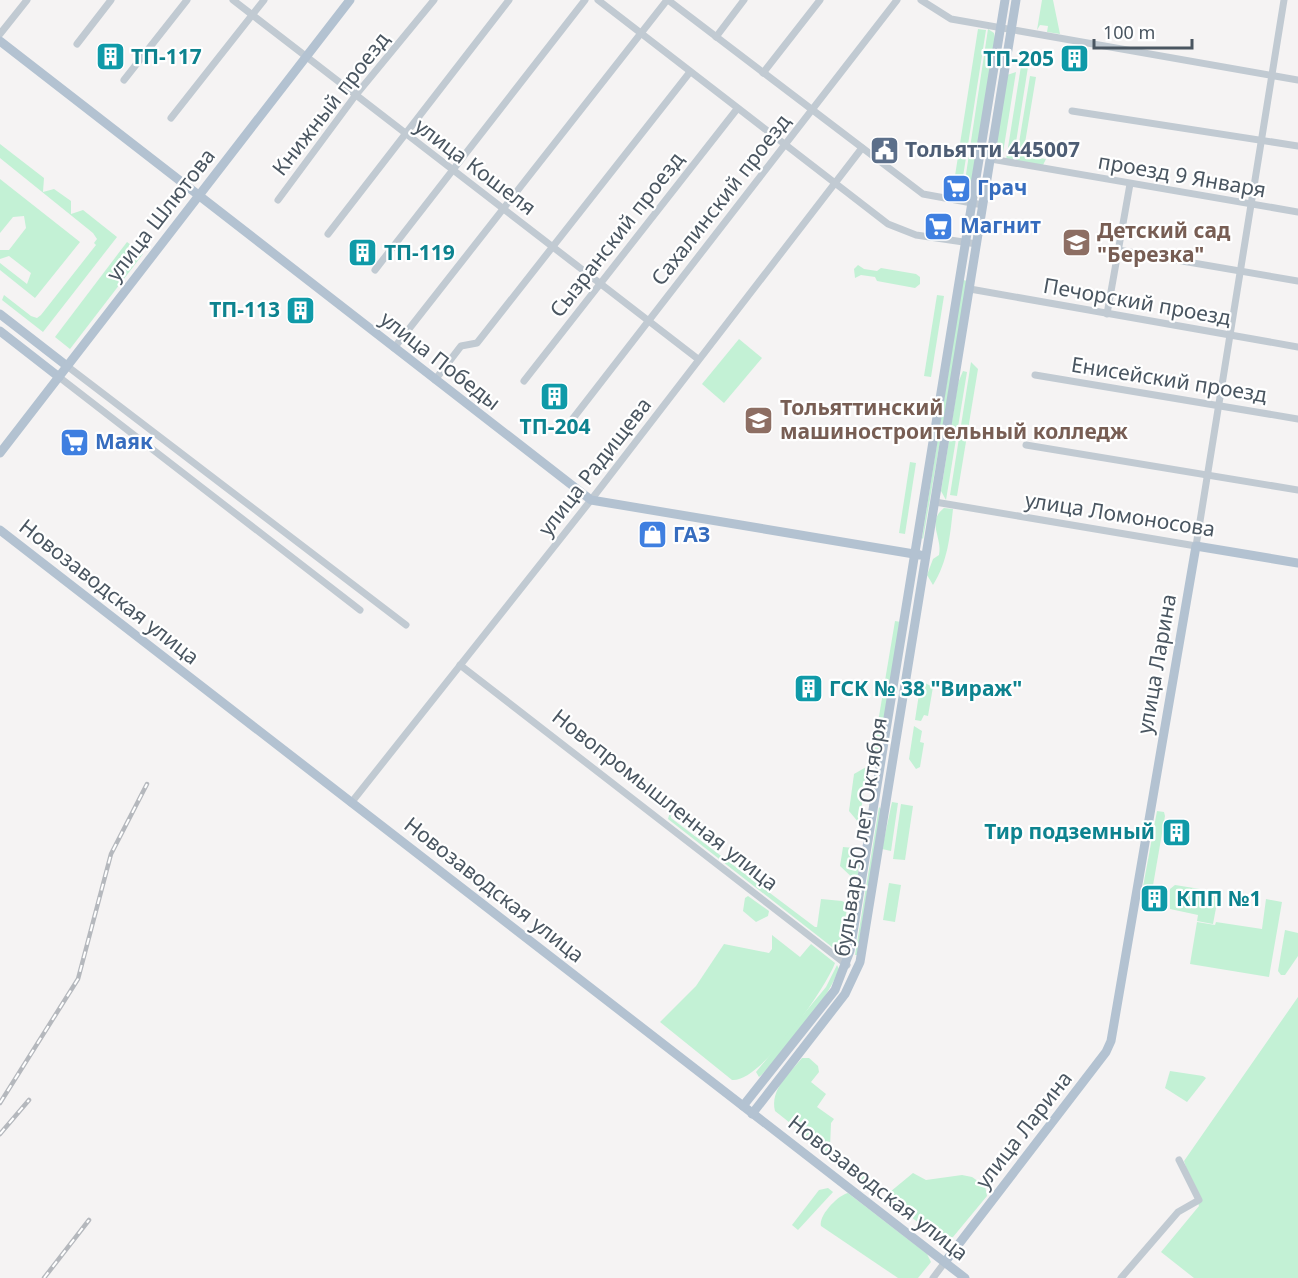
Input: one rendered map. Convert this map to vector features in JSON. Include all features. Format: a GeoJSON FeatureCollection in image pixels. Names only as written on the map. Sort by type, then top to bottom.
{"type":"FeatureCollection","features":[{"type":"Feature","properties":{"kind":"main road","name":"улица Шлютова"},"geometry":{"type":"LineString","coordinates":[[0,453],[350,0]]}},
{"type":"Feature","properties":{"kind":"main road","name":"бульвар 50 лет Октября"},"geometry":{"type":"LineString","coordinates":[[743,1106],[835,990],[847,965],[1005,0]]}},
{"type":"Feature","properties":{"kind":"main road","name":"бульвар 50 лет Октября"},"geometry":{"type":"LineString","coordinates":[[752,1114],[839,1004],[854,980],[860,962],[1016,0]]}},
{"type":"Feature","properties":{"kind":"main road","name":"улица Победы"},"geometry":{"type":"LineString","coordinates":[[0,41],[591,500],[926,556]]}},
{"type":"Feature","properties":{"kind":"main road"},"geometry":{"type":"LineString","coordinates":[[0,314],[67,366]]}},
{"type":"Feature","properties":{"kind":"main road"},"geometry":{"type":"LineString","coordinates":[[0,331],[59,377]]}},
{"type":"Feature","properties":{"kind":"main road","name":"Новозаводская улица"},"geometry":{"type":"LineString","coordinates":[[0,530],[965,1278]]}},
{"type":"Feature","properties":{"kind":"main road","name":"улица Ломоносова"},"geometry":{"type":"LineString","coordinates":[[1196,546],[1298,563]]}},
{"type":"Feature","properties":{"kind":"main road","name":"улица Ларина"},"geometry":{"type":"LineString","coordinates":[[945,1262],[1099,1062],[1111,1041],[1196,546]]}},
{"type":"Feature","properties":{"kind":"main road"},"geometry":{"type":"LineString","coordinates":[[899,652],[910,655]]}},
{"type":"Feature","properties":{"kind":"main road"},"geometry":{"type":"LineString","coordinates":[[876,795],[887,798]]}},
{"type":"Feature","properties":{"kind":"main road"},"geometry":{"type":"LineString","coordinates":[[765,1078],[765,1086],[773,1086]]}},
{"type":"Feature","properties":{"kind":"street"},"geometry":{"type":"LineString","coordinates":[[0,34],[27,0]]}},
{"type":"Feature","properties":{"kind":"street"},"geometry":{"type":"LineString","coordinates":[[77,44],[111,0]]}},
{"type":"Feature","properties":{"kind":"street"},"geometry":{"type":"LineString","coordinates":[[124,80],[187,0]]}},
{"type":"Feature","properties":{"kind":"street","name":"улица Кошеля"},"geometry":{"type":"LineString","coordinates":[[233,0],[698,359]]}},
{"type":"Feature","properties":{"kind":"street"},"geometry":{"type":"LineString","coordinates":[[171,118],[264,0]]}},
{"type":"Feature","properties":{"kind":"street","name":"Книжный проезд"},"geometry":{"type":"LineString","coordinates":[[278,200],[355,96],[434,0]]}},
{"type":"Feature","properties":{"kind":"street"},"geometry":{"type":"LineString","coordinates":[[328,234],[509,0]]}},
{"type":"Feature","properties":{"kind":"street"},"geometry":{"type":"LineString","coordinates":[[375,270],[585,0]]}},
{"type":"Feature","properties":{"kind":"street"},"geometry":{"type":"LineString","coordinates":[[598,0],[879,218],[902,231],[977,244]]}},
{"type":"Feature","properties":{"kind":"street"},"geometry":{"type":"LineString","coordinates":[[393,348],[667,0],[923,194],[983,205]]}},
{"type":"Feature","properties":{"kind":"street"},"geometry":{"type":"LineString","coordinates":[[716,37],[744,0]]}},
{"type":"Feature","properties":{"kind":"street"},"geometry":{"type":"LineString","coordinates":[[763,73],[820,0]]}},
{"type":"Feature","properties":{"kind":"street","name":"Сахалинский проезд"},"geometry":{"type":"LineString","coordinates":[[571,421],[897,0]]}},
{"type":"Feature","properties":{"kind":"street"},"geometry":{"type":"LineString","coordinates":[[921,0],[951,20],[1298,80]]}},
{"type":"Feature","properties":{"kind":"street","name":"улица Ларина"},"geometry":{"type":"LineString","coordinates":[[1196,546],[1284,0]]}},
{"type":"Feature","properties":{"kind":"street"},"geometry":{"type":"LineString","coordinates":[[435,380],[461,346],[477,343],[690,72]]}},
{"type":"Feature","properties":{"kind":"street","name":"Сызранский проезд"},"geometry":{"type":"LineString","coordinates":[[524,381],[737,109]]}},
{"type":"Feature","properties":{"kind":"street"},"geometry":{"type":"LineString","coordinates":[[1072,111],[1298,146]]}},
{"type":"Feature","properties":{"kind":"street","name":"улица Радищева"},"geometry":{"type":"LineString","coordinates":[[351,802],[591,500],[862,148]]}},
{"type":"Feature","properties":{"kind":"street","name":"проезд 9 Января"},"geometry":{"type":"LineString","coordinates":[[991,159],[1298,212]]}},
{"type":"Feature","properties":{"kind":"street"},"geometry":{"type":"LineString","coordinates":[[1107,314],[1130,184]]}},
{"type":"Feature","properties":{"kind":"street"},"geometry":{"type":"LineString","coordinates":[[1118,250],[1298,281]]}},
{"type":"Feature","properties":{"kind":"street","name":"Печорский проезд"},"geometry":{"type":"LineString","coordinates":[[970,289],[1298,346]]}},
{"type":"Feature","properties":{"kind":"street"},"geometry":{"type":"LineString","coordinates":[[67,366],[406,625]]}},
{"type":"Feature","properties":{"kind":"street","name":"Енисейский проезд"},"geometry":{"type":"LineString","coordinates":[[1035,375],[1298,418]]}},
{"type":"Feature","properties":{"kind":"street"},"geometry":{"type":"LineString","coordinates":[[59,377],[360,610]]}},
{"type":"Feature","properties":{"kind":"street"},"geometry":{"type":"LineString","coordinates":[[1026,445],[1298,490]]}},
{"type":"Feature","properties":{"kind":"street","name":"улица Ломоносова"},"geometry":{"type":"LineString","coordinates":[[935,502],[1196,546]]}},
{"type":"Feature","properties":{"kind":"street","name":"Новопромышленная улица"},"geometry":{"type":"LineString","coordinates":[[460,665],[847,965]]}},
{"type":"Feature","properties":{"kind":"street"},"geometry":{"type":"LineString","coordinates":[[1120,1278],[1178,1212],[1199,1200],[1179,1160]]}},
{"type":"Feature","properties":{"kind":"street","name":"улица Ларина"},"geometry":{"type":"LineString","coordinates":[[933,1278],[945,1262]]}},
{"type":"Feature","properties":{"kind":"green space"},"geometry":{"type":"Polygon","coordinates":[[[1042,0],[1053,0],[1060,34],[1047,32],[1048,26],[1040,25],[1037,30],[1042,0]]]}},
{"type":"Feature","properties":{"kind":"green space"},"geometry":{"type":"Polygon","coordinates":[[[978,29],[986,30],[962,183],[954,182],[978,29]]]}},
{"type":"Feature","properties":{"kind":"green space"},"geometry":{"type":"Polygon","coordinates":[[[988,29],[994,33],[995,39],[970,190],[963,194],[988,29]]]}},
{"type":"Feature","properties":{"kind":"green space"},"geometry":{"type":"Polygon","coordinates":[[[1021,66],[1028,67],[1013,161],[1006,160],[1021,66]]]}},
{"type":"Feature","properties":{"kind":"green space"},"geometry":{"type":"Polygon","coordinates":[[[1016,72],[1002,159],[995,153],[1007,75],[1016,72]]]}},
{"type":"Feature","properties":{"kind":"green space"},"geometry":{"type":"Polygon","coordinates":[[[1030,76],[1036,77],[1023,155],[1046,159],[1043,165],[1016,161],[1030,76]]]}},
{"type":"Feature","properties":{"kind":"green space"},"geometry":{"type":"Polygon","coordinates":[[[0,144],[44,178],[43,192],[54,189],[71,201],[71,214],[83,210],[117,237],[43,332],[2,300],[4,295],[37,318],[96,245],[94,243],[97,239],[93,233],[0,158],[0,144]]]}},
{"type":"Feature","properties":{"kind":"green space"},"geometry":{"type":"Polygon","coordinates":[[[0,179],[80,242],[35,298],[0,270],[0,263],[27,284],[31,273],[9,256],[0,259],[0,250],[9,250],[26,228],[24,216],[13,217],[0,233],[0,179]]]}},
{"type":"Feature","properties":{"kind":"green space"},"geometry":{"type":"Polygon","coordinates":[[[127,242],[143,254],[70,349],[55,337],[127,242]]]}},
{"type":"Feature","properties":{"kind":"green space"},"geometry":{"type":"Polygon","coordinates":[[[858,265],[864,269],[877,271],[881,268],[916,274],[920,277],[920,284],[915,288],[877,281],[875,277],[861,275],[855,278],[854,269],[858,265]]]}},
{"type":"Feature","properties":{"kind":"green space"},"geometry":{"type":"Polygon","coordinates":[[[963,280],[968,281],[923,539],[922,538],[963,280]]]}},
{"type":"Feature","properties":{"kind":"green space"},"geometry":{"type":"Polygon","coordinates":[[[937,295],[944,296],[931,377],[924,376],[937,295]]]}},
{"type":"Feature","properties":{"kind":"green space"},"geometry":{"type":"Polygon","coordinates":[[[739,339],[762,358],[724,403],[702,384],[739,339]]]}},
{"type":"Feature","properties":{"kind":"green space"},"geometry":{"type":"Polygon","coordinates":[[[971,362],[978,369],[957,496],[950,495],[971,362]]]}},
{"type":"Feature","properties":{"kind":"green space"},"geometry":{"type":"Polygon","coordinates":[[[963,371],[967,372],[946,500],[941,491],[958,383],[963,371]]]}},
{"type":"Feature","properties":{"kind":"green space"},"geometry":{"type":"Polygon","coordinates":[[[910,462],[916,463],[905,534],[899,533],[910,462]]]}},
{"type":"Feature","properties":{"kind":"green space"},"geometry":{"type":"Polygon","coordinates":[[[944,508],[953,509],[951,529],[945,558],[933,585],[927,575],[933,559],[939,555],[936,519],[944,508]]]}},
{"type":"Feature","properties":{"kind":"green space"},"geometry":{"type":"Polygon","coordinates":[[[895,621],[901,622],[878,755],[872,758],[895,621]]]}},
{"type":"Feature","properties":{"kind":"green space"},"geometry":{"type":"Polygon","coordinates":[[[921,681],[933,687],[928,716],[924,715],[921,721],[915,720],[921,681]]]}},
{"type":"Feature","properties":{"kind":"green space"},"geometry":{"type":"Polygon","coordinates":[[[914,726],[922,731],[920,742],[924,743],[920,767],[916,769],[909,759],[914,726]]]}},
{"type":"Feature","properties":{"kind":"green space"},"geometry":{"type":"Polygon","coordinates":[[[868,766],[859,823],[849,811],[854,774],[868,766]]]}},
{"type":"Feature","properties":{"kind":"green space"},"geometry":{"type":"Polygon","coordinates":[[[892,802],[898,803],[891,851],[882,849],[892,802]]]}},
{"type":"Feature","properties":{"kind":"green space"},"geometry":{"type":"Polygon","coordinates":[[[901,804],[913,806],[905,860],[893,859],[901,804]]]}},
{"type":"Feature","properties":{"kind":"green space"},"geometry":{"type":"Polygon","coordinates":[[[879,807],[881,809],[857,955],[855,955],[879,807]]]}},
{"type":"Feature","properties":{"kind":"green space"},"geometry":{"type":"Polygon","coordinates":[[[1157,811],[1164,812],[1165,816],[1151,897],[1144,896],[1142,892],[1157,811]]]}},
{"type":"Feature","properties":{"kind":"green space"},"geometry":{"type":"Polygon","coordinates":[[[670,812],[671,818],[815,927],[817,927],[821,899],[842,901],[848,904],[839,949],[832,947],[668,819],[670,812]]]}},
{"type":"Feature","properties":{"kind":"green space"},"geometry":{"type":"Polygon","coordinates":[[[843,847],[854,848],[853,855],[860,856],[857,882],[840,866],[843,847]]]}},
{"type":"Feature","properties":{"kind":"green space"},"geometry":{"type":"Polygon","coordinates":[[[889,883],[901,885],[895,922],[883,920],[889,883]]]}},
{"type":"Feature","properties":{"kind":"green space"},"geometry":{"type":"Polygon","coordinates":[[[1175,885],[1219,892],[1213,924],[1197,921],[1198,915],[1170,909],[1170,889],[1175,885]]]}},
{"type":"Feature","properties":{"kind":"green space"},"geometry":{"type":"Polygon","coordinates":[[[748,896],[769,911],[768,916],[756,922],[743,911],[745,898],[748,896]]]}},
{"type":"Feature","properties":{"kind":"green space"},"geometry":{"type":"Polygon","coordinates":[[[1266,899],[1282,902],[1269,977],[1190,964],[1197,922],[1215,925],[1216,922],[1262,929],[1266,899]]]}},
{"type":"Feature","properties":{"kind":"green space"},"geometry":{"type":"Polygon","coordinates":[[[1285,930],[1298,933],[1298,956],[1285,975],[1281,975],[1278,971],[1285,930]]]}},
{"type":"Feature","properties":{"kind":"green space"},"geometry":{"type":"Polygon","coordinates":[[[772,935],[800,957],[811,944],[835,963],[806,1012],[775,1051],[744,1077],[732,1080],[660,1022],[696,986],[724,944],[769,953],[772,949],[772,935]]]}},
{"type":"Feature","properties":{"kind":"green space"},"geometry":{"type":"Polygon","coordinates":[[[837,965],[839,969],[833,982],[815,1011],[792,1042],[759,1077],[756,1072],[826,987],[837,965]]]}},
{"type":"Feature","properties":{"kind":"green space"},"geometry":{"type":"Polygon","coordinates":[[[1298,997],[1298,1278],[1194,1278],[1161,1252],[1199,1206],[1184,1161],[1298,997]]]}},
{"type":"Feature","properties":{"kind":"green space"},"geometry":{"type":"Polygon","coordinates":[[[802,1058],[809,1058],[818,1066],[819,1072],[811,1082],[826,1094],[817,1107],[834,1119],[831,1123],[830,1148],[869,1178],[866,1183],[775,1111],[774,1103],[778,1089],[802,1058]]]}},
{"type":"Feature","properties":{"kind":"green space"},"geometry":{"type":"Polygon","coordinates":[[[1170,1071],[1206,1078],[1187,1102],[1165,1088],[1170,1071]]]}},
{"type":"Feature","properties":{"kind":"green space"},"geometry":{"type":"Polygon","coordinates":[[[913,1173],[926,1180],[962,1175],[972,1177],[985,1186],[987,1196],[953,1237],[942,1241],[888,1199],[890,1192],[913,1173]]]}},
{"type":"Feature","properties":{"kind":"green space"},"geometry":{"type":"Polygon","coordinates":[[[828,1188],[833,1192],[798,1230],[792,1225],[819,1190],[828,1188]]]}},
{"type":"Feature","properties":{"kind":"green space"},"geometry":{"type":"Polygon","coordinates":[[[848,1193],[927,1254],[931,1262],[918,1278],[898,1278],[821,1226],[823,1217],[830,1206],[848,1193]]]}},
{"type":"Feature","properties":{"kind":"railway"},"geometry":{"type":"LineString","coordinates":[[0,1103],[78,979],[111,854],[147,784]]}},
{"type":"Feature","properties":{"kind":"railway"},"geometry":{"type":"LineString","coordinates":[[0,1134],[29,1100]]}},
{"type":"Feature","properties":{"kind":"railway"},"geometry":{"type":"LineString","coordinates":[[44,1278],[89,1220]]}},
{"type":"Feature","properties":{"kind":"place","name":"ТП-117"},"geometry":{"type":"Point","coordinates":[110,57]}},
{"type":"Feature","properties":{"kind":"place","name":"ТП-205"},"geometry":{"type":"Point","coordinates":[1075,59]}},
{"type":"Feature","properties":{"kind":"place","name":"Тольятти 445007"},"geometry":{"type":"Point","coordinates":[884,150]}},
{"type":"Feature","properties":{"kind":"place","name":"Грач"},"geometry":{"type":"Point","coordinates":[956,188]}},
{"type":"Feature","properties":{"kind":"place","name":"Магнит"},"geometry":{"type":"Point","coordinates":[939,226]}},
{"type":"Feature","properties":{"kind":"place","name":"Детский сад \"Березка\""},"geometry":{"type":"Point","coordinates":[1076,243]}},
{"type":"Feature","properties":{"kind":"place","name":"ТП-119"},"geometry":{"type":"Point","coordinates":[363,253]}},
{"type":"Feature","properties":{"kind":"place","name":"ТП-113"},"geometry":{"type":"Point","coordinates":[301,310]}},
{"type":"Feature","properties":{"kind":"place","name":"ТП-204"},"geometry":{"type":"Point","coordinates":[555,396]}},
{"type":"Feature","properties":{"kind":"place","name":"Тольяттинский машиностроительный колледж"},"geometry":{"type":"Point","coordinates":[759,420]}},
{"type":"Feature","properties":{"kind":"place","name":"Маяк"},"geometry":{"type":"Point","coordinates":[74,442]}},
{"type":"Feature","properties":{"kind":"place","name":"ГАЗ"},"geometry":{"type":"Point","coordinates":[652,535]}},
{"type":"Feature","properties":{"kind":"place","name":"ГСК № 38 \"Вираж\""},"geometry":{"type":"Point","coordinates":[808,689]}},
{"type":"Feature","properties":{"kind":"place","name":"Тир подземный"},"geometry":{"type":"Point","coordinates":[1176,832]}},
{"type":"Feature","properties":{"kind":"place","name":"КПП №1"},"geometry":{"type":"Point","coordinates":[1155,899]}}]}
